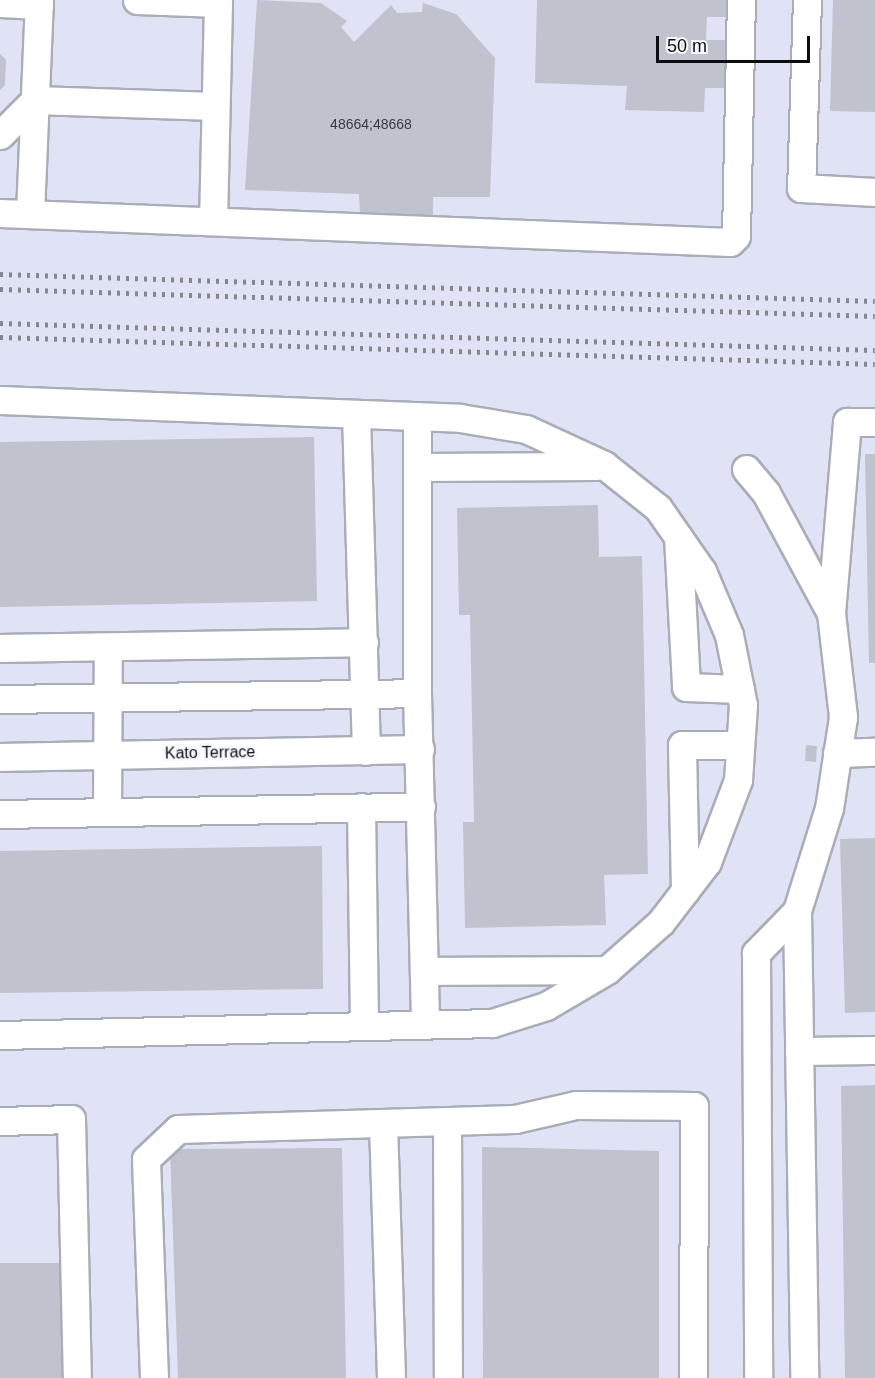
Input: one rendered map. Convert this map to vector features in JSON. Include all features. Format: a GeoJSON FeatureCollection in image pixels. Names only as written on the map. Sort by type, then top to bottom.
{"type":"FeatureCollection","features":[{"type":"Feature","properties":{"kind":"street"},"geometry":{"type":"LineString","coordinates":[[137,0],[218,3],[213,219]]}},
{"type":"Feature","properties":{"kind":"street"},"geometry":{"type":"LineString","coordinates":[[0,213],[213,219],[730,242],[736,236],[741,0]]}},
{"type":"Feature","properties":{"kind":"street"},"geometry":{"type":"LineString","coordinates":[[807,0],[801,188],[875,192]]}},
{"type":"Feature","properties":{"kind":"street"},"geometry":{"type":"LineString","coordinates":[[0,3],[39,3],[30,214]]}},
{"type":"Feature","properties":{"kind":"street"},"geometry":{"type":"LineString","coordinates":[[0,135],[35,100],[215,106]]}},
{"type":"Feature","properties":{"kind":"street"},"geometry":{"type":"LineString","coordinates":[[0,400],[460,418],[526,429],[604,465],[658,508],[702,571],[729,635],[743,705],[738,780],[711,852],[661,922],[607,970],[546,1006],[492,1023],[0,1035]]}},
{"type":"Feature","properties":{"kind":"street"},"geometry":{"type":"LineString","coordinates":[[356,414],[366,751]]}},
{"type":"Feature","properties":{"kind":"street"},"geometry":{"type":"LineString","coordinates":[[417,416],[417,693],[425,1025]]}},
{"type":"Feature","properties":{"kind":"street"},"geometry":{"type":"LineString","coordinates":[[804,1378],[797,911],[829,808],[843,717],[831,613],[847,422],[875,422]]}},
{"type":"Feature","properties":{"kind":"street"},"geometry":{"type":"LineString","coordinates":[[417,467],[604,465]]}},
{"type":"Feature","properties":{"kind":"street"},"geometry":{"type":"LineString","coordinates":[[746,469],[766,493],[831,613]]}},
{"type":"Feature","properties":{"kind":"street"},"geometry":{"type":"LineString","coordinates":[[678,537],[686,687],[740,689]]}},
{"type":"Feature","properties":{"kind":"street"},"geometry":{"type":"LineString","coordinates":[[0,648],[364,642]]}},
{"type":"Feature","properties":{"kind":"street"},"geometry":{"type":"LineString","coordinates":[[107,812],[108,648]]}},
{"type":"Feature","properties":{"kind":"street"},"geometry":{"type":"LineString","coordinates":[[0,699],[417,693]]}},
{"type":"Feature","properties":{"kind":"street"},"geometry":{"type":"LineString","coordinates":[[685,891],[682,745],[740,745]]}},
{"type":"Feature","properties":{"kind":"street","name":"Kato Terrace"},"geometry":{"type":"LineString","coordinates":[[0,757],[366,751],[420,748]]}},
{"type":"Feature","properties":{"kind":"street"},"geometry":{"type":"LineString","coordinates":[[837,753],[875,752]]}},
{"type":"Feature","properties":{"kind":"street"},"geometry":{"type":"LineString","coordinates":[[361,807],[364,1026]]}},
{"type":"Feature","properties":{"kind":"street"},"geometry":{"type":"LineString","coordinates":[[0,814],[421,807]]}},
{"type":"Feature","properties":{"kind":"street"},"geometry":{"type":"LineString","coordinates":[[758,1378],[756,953],[797,911]]}},
{"type":"Feature","properties":{"kind":"street"},"geometry":{"type":"LineString","coordinates":[[424,971],[607,970]]}},
{"type":"Feature","properties":{"kind":"street"},"geometry":{"type":"LineString","coordinates":[[799,1051],[875,1050]]}},
{"type":"Feature","properties":{"kind":"street"},"geometry":{"type":"LineString","coordinates":[[154,1378],[146,1159],[178,1129],[515,1119],[576,1105],[694,1106],[693,1378]]}},
{"type":"Feature","properties":{"kind":"street"},"geometry":{"type":"LineString","coordinates":[[0,1121],[71,1119],[77,1378]]}},
{"type":"Feature","properties":{"kind":"street"},"geometry":{"type":"LineString","coordinates":[[447,1121],[448,1378]]}},
{"type":"Feature","properties":{"kind":"street"},"geometry":{"type":"LineString","coordinates":[[383,1123],[391,1378]]}},
{"type":"Feature","properties":{"kind":"shaded area"},"geometry":{"type":"Polygon","coordinates":[[[0,0],[875,0],[875,1378],[0,1378],[0,0]]]}},
{"type":"Feature","properties":{"kind":"building"},"geometry":{"type":"Polygon","coordinates":[[[257,0],[321,3],[347,21],[341,27],[354,42],[391,5],[397,13],[422,12],[423,3],[456,14],[495,58],[490,197],[433,197],[433,216],[360,213],[359,194],[245,190],[257,0]]]}},
{"type":"Feature","properties":{"kind":"building"},"geometry":{"type":"Polygon","coordinates":[[[537,0],[730,0],[729,17],[707,17],[706,40],[729,40],[727,88],[705,88],[704,112],[625,110],[627,86],[535,83],[537,0]]]}},
{"type":"Feature","properties":{"kind":"building"},"geometry":{"type":"Polygon","coordinates":[[[833,0],[875,0],[875,112],[830,111],[833,0]]]}},
{"type":"Feature","properties":{"kind":"building"},"geometry":{"type":"Polygon","coordinates":[[[0,54],[6,60],[5,85],[0,90],[0,54]]]}},
{"type":"Feature","properties":{"kind":"building"},"geometry":{"type":"Polygon","coordinates":[[[314,437],[317,601],[0,607],[0,442],[314,437]]]}},
{"type":"Feature","properties":{"kind":"building"},"geometry":{"type":"Polygon","coordinates":[[[865,454],[875,454],[875,663],[869,663],[865,454]]]}},
{"type":"Feature","properties":{"kind":"building"},"geometry":{"type":"Polygon","coordinates":[[[598,505],[599,557],[642,556],[648,874],[604,875],[606,925],[465,928],[463,822],[474,822],[470,615],[459,615],[457,508],[598,505]]]}},
{"type":"Feature","properties":{"kind":"building"},"geometry":{"type":"Polygon","coordinates":[[[806,745],[817,746],[816,762],[805,761],[806,745]]]}},
{"type":"Feature","properties":{"kind":"building"},"geometry":{"type":"Polygon","coordinates":[[[875,838],[875,1012],[845,1013],[840,839],[875,838]]]}},
{"type":"Feature","properties":{"kind":"building"},"geometry":{"type":"Polygon","coordinates":[[[322,846],[323,989],[0,993],[0,851],[322,846]]]}},
{"type":"Feature","properties":{"kind":"building"},"geometry":{"type":"Polygon","coordinates":[[[875,1085],[875,1378],[845,1378],[841,1086],[875,1085]]]}},
{"type":"Feature","properties":{"kind":"building"},"geometry":{"type":"Polygon","coordinates":[[[482,1147],[659,1151],[659,1378],[483,1378],[482,1147]]]}},
{"type":"Feature","properties":{"kind":"building"},"geometry":{"type":"Polygon","coordinates":[[[342,1148],[346,1378],[178,1378],[170,1149],[342,1148]]]}},
{"type":"Feature","properties":{"kind":"building"},"geometry":{"type":"Polygon","coordinates":[[[0,1263],[63,1263],[63,1378],[0,1378],[0,1263]]]}},
{"type":"Feature","properties":{"kind":"railway"},"geometry":{"type":"LineString","coordinates":[[0,274],[875,301]]}},
{"type":"Feature","properties":{"kind":"railway"},"geometry":{"type":"LineString","coordinates":[[0,289],[875,316]]}},
{"type":"Feature","properties":{"kind":"railway"},"geometry":{"type":"LineString","coordinates":[[0,323],[875,350]]}},
{"type":"Feature","properties":{"kind":"railway"},"geometry":{"type":"LineString","coordinates":[[0,337],[875,364]]}}]}
